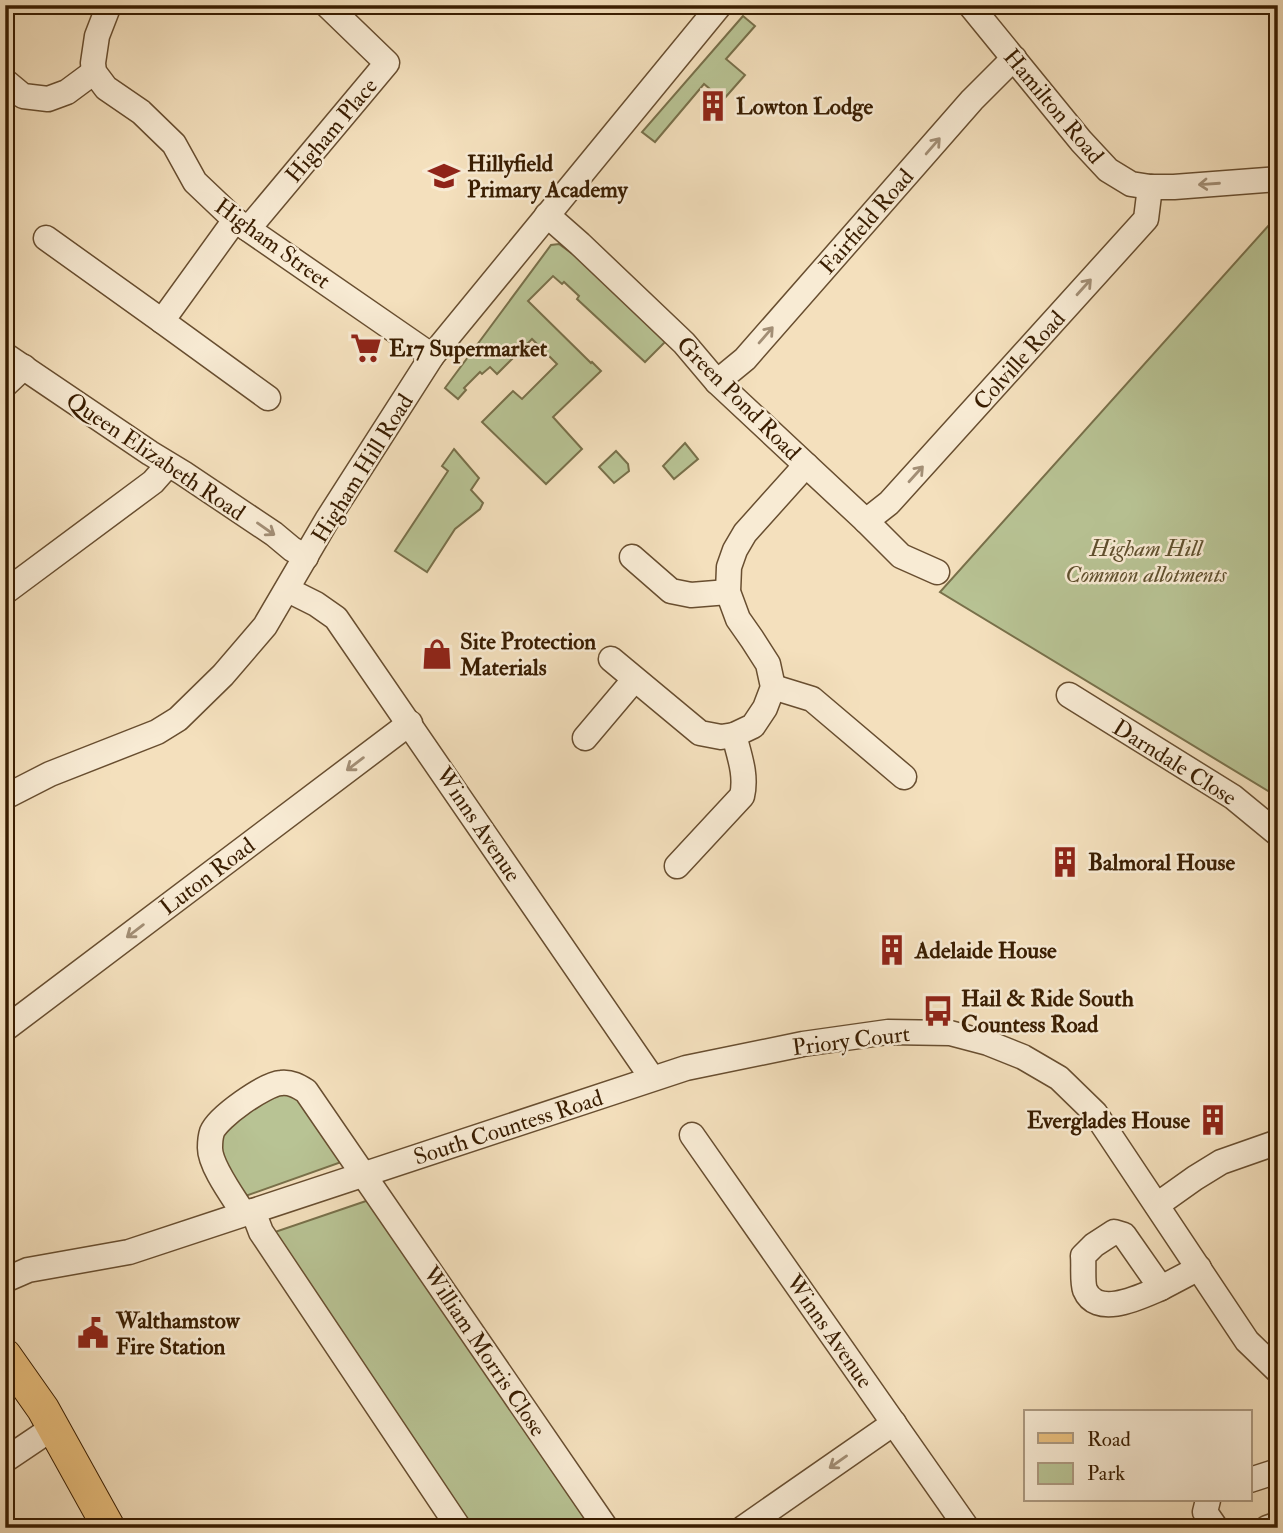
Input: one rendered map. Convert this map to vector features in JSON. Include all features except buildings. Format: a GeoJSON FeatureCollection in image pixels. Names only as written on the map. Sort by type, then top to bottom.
{"type":"FeatureCollection","features":[{"type":"Feature","properties":{"kind":"main road"},"geometry":{"type":"LineString","coordinates":[[5,1355],[54,1427],[109,1528]]}},
{"type":"Feature","properties":{"kind":"street"},"geometry":{"type":"LineString","coordinates":[[5,81],[23,96],[48,99],[66,92],[94,72],[97,36],[109,5]]}},
{"type":"Feature","properties":{"kind":"street","name":"Higham Place"},"geometry":{"type":"LineString","coordinates":[[242,225],[387,63],[327,5]]}},
{"type":"Feature","properties":{"kind":"street","name":"Higham Hill Road"},"geometry":{"type":"LineString","coordinates":[[5,797],[50,774],[157,732],[177,719],[223,675],[265,626],[327,520],[432,356],[720,5]]}},
{"type":"Feature","properties":{"kind":"street","name":"Hamilton Road"},"geometry":{"type":"LineString","coordinates":[[970,5],[1081,141],[1108,170],[1131,184],[1174,187],[1277,179]]}},
{"type":"Feature","properties":{"kind":"street","name":"Fairfield Road"},"geometry":{"type":"LineString","coordinates":[[717,382],[745,359],[972,100],[1014,58]]}},
{"type":"Feature","properties":{"kind":"street","name":"Higham Street"},"geometry":{"type":"LineString","coordinates":[[94,72],[106,88],[141,112],[174,144],[195,182],[242,225],[432,356]]}},
{"type":"Feature","properties":{"kind":"street","name":"Colville Road"},"geometry":{"type":"LineString","coordinates":[[866,521],[889,503],[1146,219],[1150,187]]}},
{"type":"Feature","properties":{"kind":"street","name":"Green Pond Road"},"geometry":{"type":"LineString","coordinates":[[547,215],[684,343],[717,382],[901,556],[937,572]]}},
{"type":"Feature","properties":{"kind":"street"},"geometry":{"type":"LineString","coordinates":[[162,321],[242,225]]}},
{"type":"Feature","properties":{"kind":"street"},"geometry":{"type":"LineString","coordinates":[[46,237],[268,398]]}},
{"type":"Feature","properties":{"kind":"street"},"geometry":{"type":"LineString","coordinates":[[5,385],[15,361]]}},
{"type":"Feature","properties":{"kind":"street","name":"Queen Elizabeth Road"},"geometry":{"type":"LineString","coordinates":[[15,361],[306,557]]}},
{"type":"Feature","properties":{"kind":"street"},"geometry":{"type":"LineString","coordinates":[[5,592],[153,481],[168,465]]}},
{"type":"Feature","properties":{"kind":"street"},"geometry":{"type":"LineString","coordinates":[[611,659],[700,733],[721,737],[734,735],[754,726],[773,687],[768,664],[737,619],[727,592],[729,567],[745,533],[806,465]]}},
{"type":"Feature","properties":{"kind":"street"},"geometry":{"type":"LineString","coordinates":[[632,557],[671,591],[691,595],[727,592]]}},
{"type":"Feature","properties":{"kind":"street","name":"Winns Avenue"},"geometry":{"type":"LineString","coordinates":[[288,590],[337,618],[652,1078]]}},
{"type":"Feature","properties":{"kind":"street"},"geometry":{"type":"LineString","coordinates":[[585,738],[634,680]]}},
{"type":"Feature","properties":{"kind":"street"},"geometry":{"type":"LineString","coordinates":[[773,687],[811,699],[904,777]]}},
{"type":"Feature","properties":{"kind":"street","name":"Darndale Close"},"geometry":{"type":"LineString","coordinates":[[1069,695],[1233,797],[1278,834]]}},
{"type":"Feature","properties":{"kind":"street","name":"Luton Road"},"geometry":{"type":"LineString","coordinates":[[5,1029],[410,723]]}},
{"type":"Feature","properties":{"kind":"street"},"geometry":{"type":"LineString","coordinates":[[677,866],[742,796],[744,775],[734,735]]}},
{"type":"Feature","properties":{"kind":"street","name":"Priory Court"},"geometry":{"type":"LineString","coordinates":[[652,1078],[686,1068],[803,1044],[888,1031],[950,1033],[988,1043],[1023,1057],[1059,1078],[1095,1113],[1247,1341],[1278,1371]]}},
{"type":"Feature","properties":{"kind":"street","name":"South Countess Road"},"geometry":{"type":"LineString","coordinates":[[5,1280],[29,1270],[129,1252],[652,1078]]}},
{"type":"Feature","properties":{"kind":"street"},"geometry":{"type":"LineString","coordinates":[[364,1175],[306,1091],[295,1084],[268,1086],[223,1117],[212,1131],[212,1162],[459,1528]]}},
{"type":"Feature","properties":{"kind":"street","name":"Winns Avenue"},"geometry":{"type":"LineString","coordinates":[[692,1135],[967,1528]]}},
{"type":"Feature","properties":{"kind":"street"},"geometry":{"type":"LineString","coordinates":[[1157,1205],[1221,1162],[1278,1142]]}},
{"type":"Feature","properties":{"kind":"street","name":"William Morris Close"},"geometry":{"type":"LineString","coordinates":[[364,1175],[606,1528]]}},
{"type":"Feature","properties":{"kind":"street"},"geometry":{"type":"LineString","coordinates":[[1161,1288],[1199,1268]]}},
{"type":"Feature","properties":{"kind":"street"},"geometry":{"type":"LineString","coordinates":[[743,1528],[894,1423]]}},
{"type":"Feature","properties":{"kind":"street"},"geometry":{"type":"LineString","coordinates":[[5,1460],[54,1427]]}},
{"type":"Feature","properties":{"kind":"street"},"geometry":{"type":"LineString","coordinates":[[1252,1479],[1278,1471]]}},
{"type":"Feature","properties":{"kind":"street"},"geometry":{"type":"LineString","coordinates":[[1208,1502],[1205,1512],[1216,1528]]}},
{"type":"Feature","properties":{"kind":"street"},"geometry":{"type":"LineString","coordinates":[[1268,1528],[1278,1524]]}},
{"type":"Feature","properties":{"kind":"green space"},"geometry":{"type":"Polygon","coordinates":[[[743,16],[755,26],[726,59],[745,75],[723,100],[704,84],[655,142],[642,132],[743,16]]]}},
{"type":"Feature","properties":{"kind":"green space","name":"Higham Hill Common allotments"},"geometry":{"type":"Polygon","coordinates":[[[1269,225],[1278,236],[1278,797],[940,592],[1269,225]]]}},
{"type":"Feature","properties":{"kind":"green space"},"geometry":{"type":"Polygon","coordinates":[[[559,244],[585,263],[665,342],[645,362],[577,299],[579,296],[553,276],[528,301],[601,371],[553,417],[582,449],[546,484],[482,422],[513,391],[522,399],[557,364],[532,339],[497,374],[490,367],[482,374],[480,372],[464,388],[466,390],[458,399],[445,388],[551,245],[559,244]]]}},
{"type":"Feature","properties":{"kind":"green space"},"geometry":{"type":"Polygon","coordinates":[[[685,443],[698,459],[674,479],[663,466],[685,443]]]}},
{"type":"Feature","properties":{"kind":"green space"},"geometry":{"type":"Polygon","coordinates":[[[454,449],[479,478],[471,490],[483,503],[480,509],[455,529],[427,572],[395,551],[448,471],[442,466],[454,449]]]}},
{"type":"Feature","properties":{"kind":"green space"},"geometry":{"type":"Polygon","coordinates":[[[616,451],[628,464],[629,471],[614,483],[599,467],[616,451]]]}},
{"type":"Feature","properties":{"kind":"green space"},"geometry":{"type":"Polygon","coordinates":[[[274,1091],[304,1096],[347,1160],[237,1199],[216,1157],[224,1128],[274,1091]]]}},
{"type":"Feature","properties":{"kind":"green space"},"geometry":{"type":"Polygon","coordinates":[[[369,1200],[597,1528],[471,1528],[272,1233],[369,1200]]]}},
{"type":"Feature","properties":{"kind":"place","name":"Lowton Lodge"},"geometry":{"type":"Point","coordinates":[713,106]}},
{"type":"Feature","properties":{"kind":"place","name":"Hillyfield Primary Academy"},"geometry":{"type":"Point","coordinates":[444,176]}},
{"type":"Feature","properties":{"kind":"place","name":"E17 Supermarket"},"geometry":{"type":"Point","coordinates":[366,348]}},
{"type":"Feature","properties":{"kind":"place","name":"Site Protection Materials"},"geometry":{"type":"Point","coordinates":[437,654]}},
{"type":"Feature","properties":{"kind":"place","name":"Balmoral House"},"geometry":{"type":"Point","coordinates":[1065,862]}},
{"type":"Feature","properties":{"kind":"place","name":"Adelaide House"},"geometry":{"type":"Point","coordinates":[892,950]}},
{"type":"Feature","properties":{"kind":"place","name":"Hail & Ride South Countess Road"},"geometry":{"type":"Point","coordinates":[938,1011]}},
{"type":"Feature","properties":{"kind":"place","name":"Everglades House"},"geometry":{"type":"Point","coordinates":[1213,1120]}},
{"type":"Feature","properties":{"kind":"place","name":"Walthamstow Fire Station"},"geometry":{"type":"Point","coordinates":[93,1333]}}]}
